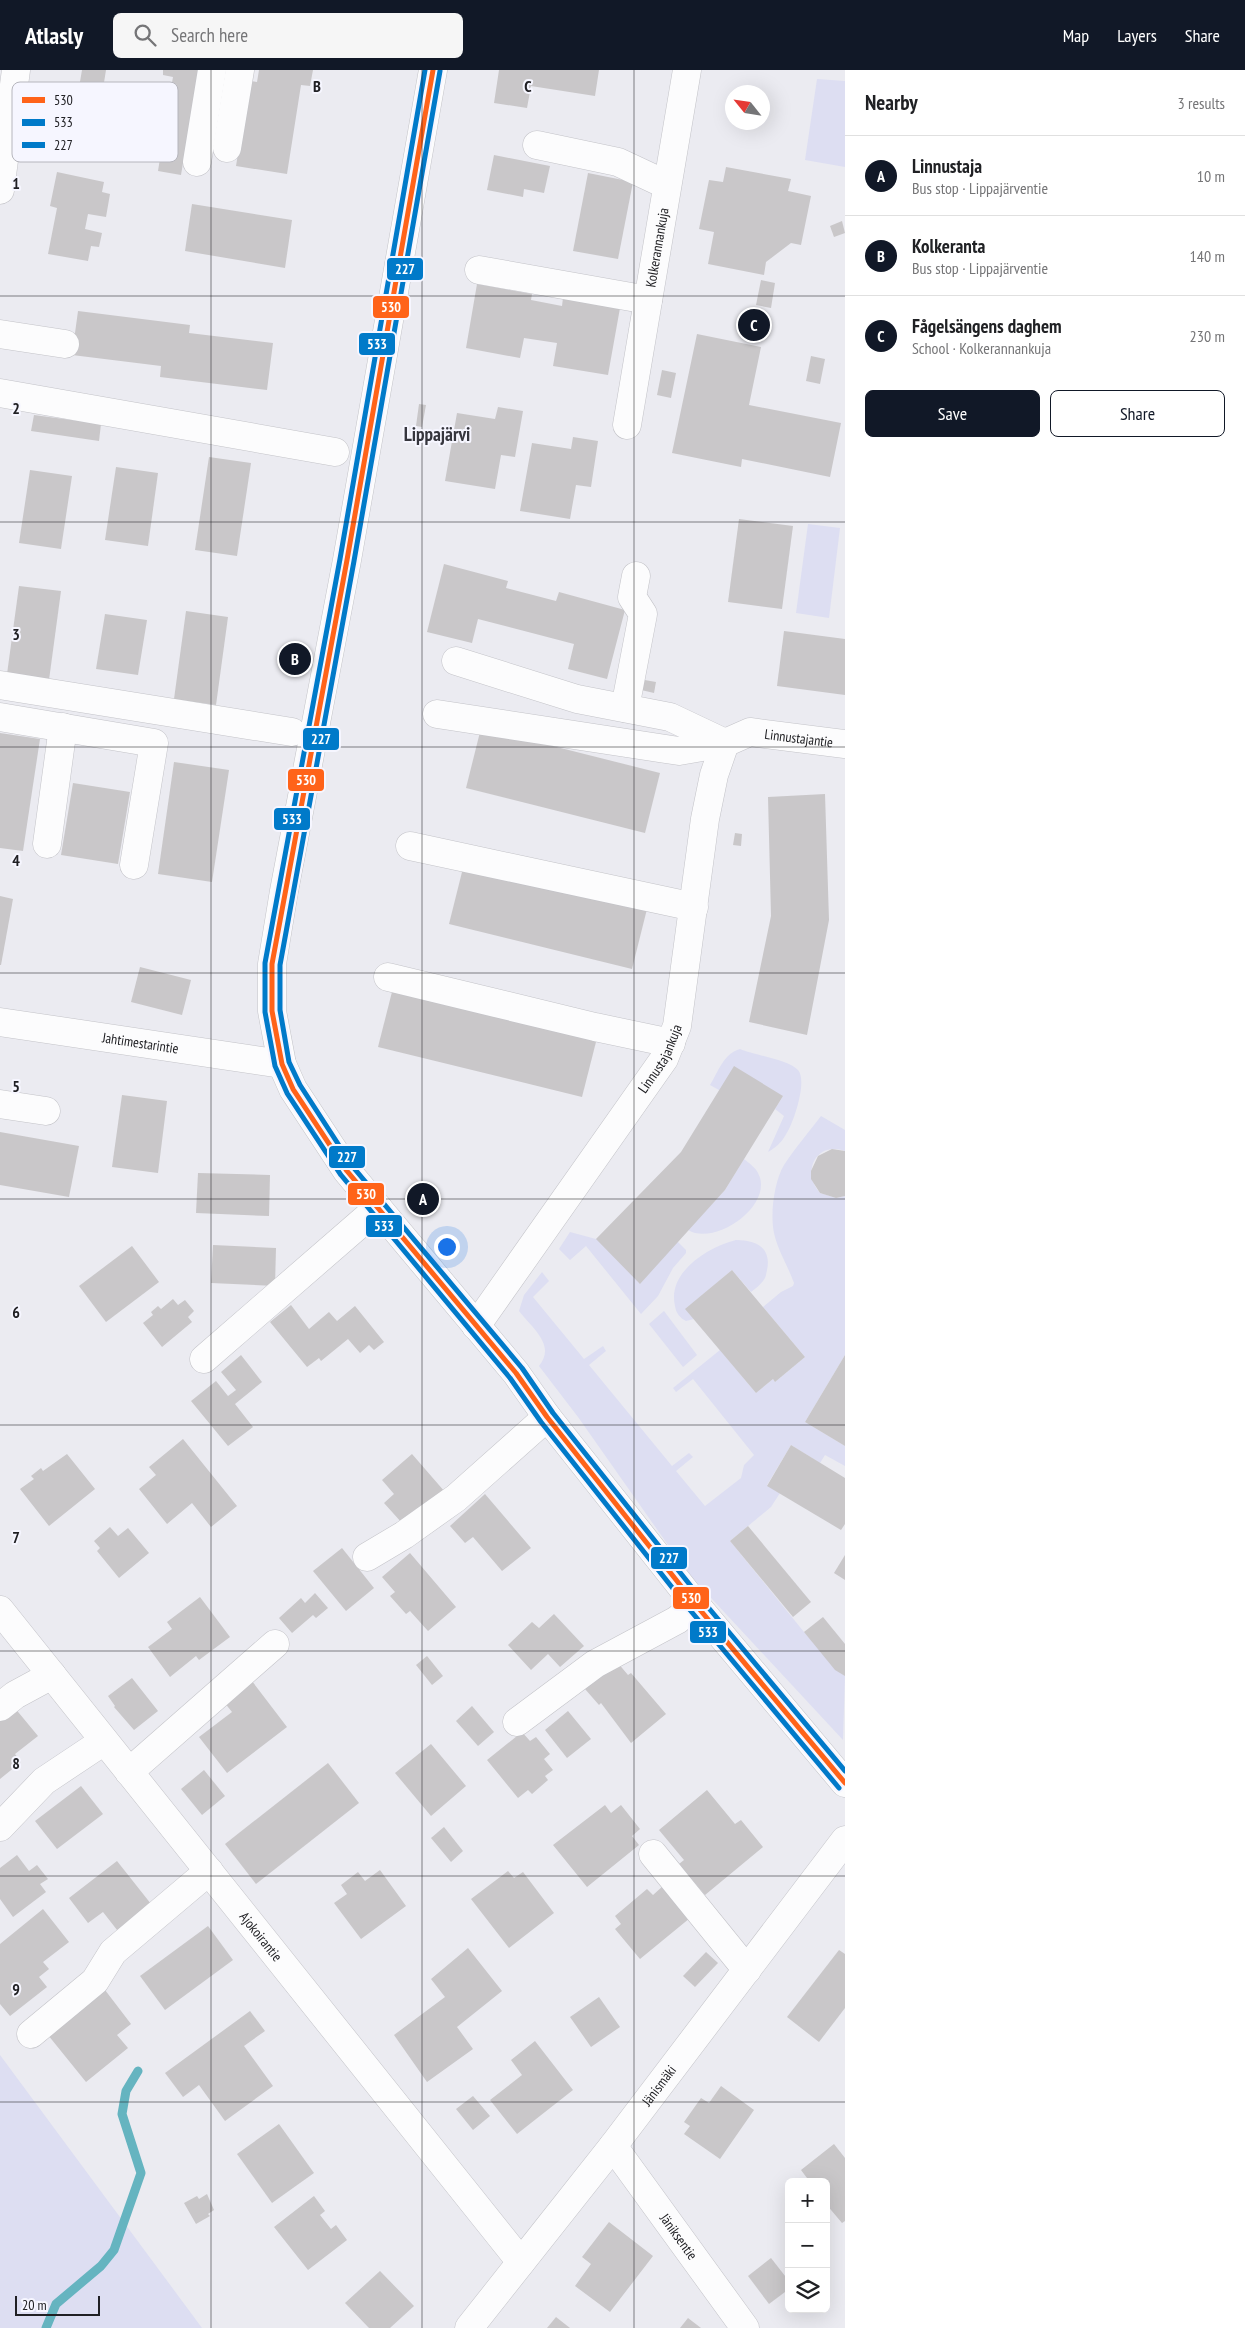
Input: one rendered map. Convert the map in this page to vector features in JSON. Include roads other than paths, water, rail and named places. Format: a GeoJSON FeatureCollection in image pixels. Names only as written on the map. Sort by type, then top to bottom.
{"type":"FeatureCollection","features":[{"type":"Feature","properties":{"kind":"street"},"geometry":{"type":"LineString","coordinates":[[197,162],[212,70]]}},
{"type":"Feature","properties":{"kind":"street"},"geometry":{"type":"LineString","coordinates":[[227,148],[240,70]]}},
{"type":"Feature","properties":{"kind":"street"},"geometry":{"type":"LineString","coordinates":[[433,70],[349,550],[286,881],[274,955],[272,1011],[282,1064],[293,1089],[347,1171],[516,1374],[547,1417],[696,1606],[845,1783]]}},
{"type":"Feature","properties":{"kind":"street","name":"Kolkerannankuja"},"geometry":{"type":"LineString","coordinates":[[627,426],[687,70]]}},
{"type":"Feature","properties":{"kind":"street"},"geometry":{"type":"LineString","coordinates":[[0,190],[5,110],[12,85]]}},
{"type":"Feature","properties":{"kind":"street"},"geometry":{"type":"LineString","coordinates":[[537,145],[618,162],[667,185]]}},
{"type":"Feature","properties":{"kind":"street"},"geometry":{"type":"LineString","coordinates":[[479,270],[648,300]]}},
{"type":"Feature","properties":{"kind":"street"},"geometry":{"type":"LineString","coordinates":[[0,334],[65,344]]}},
{"type":"Feature","properties":{"kind":"street"},"geometry":{"type":"LineString","coordinates":[[0,393],[335,452]]}},
{"type":"Feature","properties":{"kind":"street"},"geometry":{"type":"LineString","coordinates":[[625,708],[643,614],[632,597],[636,576]]}},
{"type":"Feature","properties":{"kind":"street"},"geometry":{"type":"LineString","coordinates":[[456,661],[577,699],[670,717],[725,742]]}},
{"type":"Feature","properties":{"kind":"street"},"geometry":{"type":"LineString","coordinates":[[0,685],[292,732]]}},
{"type":"Feature","properties":{"kind":"street","name":"Linnustajantie"},"geometry":{"type":"LineString","coordinates":[[437,714],[678,751],[725,742],[750,732],[845,744]]}},
{"type":"Feature","properties":{"kind":"street"},"geometry":{"type":"LineString","coordinates":[[0,717],[154,743],[134,865]]}},
{"type":"Feature","properties":{"kind":"street"},"geometry":{"type":"LineString","coordinates":[[47,844],[63,727]]}},
{"type":"Feature","properties":{"kind":"street","name":"Linnustajankuja"},"geometry":{"type":"LineString","coordinates":[[476,1326],[653,1074],[671,1043],[677,1026],[707,810],[714,775],[725,742]]}},
{"type":"Feature","properties":{"kind":"street"},"geometry":{"type":"LineString","coordinates":[[410,846],[694,907]]}},
{"type":"Feature","properties":{"kind":"street"},"geometry":{"type":"LineString","coordinates":[[388,977],[595,1027],[671,1043]]}},
{"type":"Feature","properties":{"kind":"street","name":"Jahtimestarintie"},"geometry":{"type":"LineString","coordinates":[[0,1022],[282,1064]]}},
{"type":"Feature","properties":{"kind":"street"},"geometry":{"type":"LineString","coordinates":[[0,1104],[46,1111]]}},
{"type":"Feature","properties":{"kind":"street"},"geometry":{"type":"LineString","coordinates":[[204,1359],[378,1208]]}},
{"type":"Feature","properties":{"kind":"street"},"geometry":{"type":"LineString","coordinates":[[367,1557],[404,1535],[456,1498],[547,1417]]}},
{"type":"Feature","properties":{"kind":"street"},"geometry":{"type":"LineString","coordinates":[[517,1722],[595,1664],[677,1620],[696,1606]]}},
{"type":"Feature","properties":{"kind":"street","name":"Ajokoirantie"},"geometry":{"type":"LineString","coordinates":[[0,1610],[521,2262]]}},
{"type":"Feature","properties":{"kind":"street"},"geometry":{"type":"LineString","coordinates":[[130,1772],[275,1644]]}},
{"type":"Feature","properties":{"kind":"street"},"geometry":{"type":"LineString","coordinates":[[0,1707],[15,1695],[52,1675]]}},
{"type":"Feature","properties":{"kind":"street"},"geometry":{"type":"LineString","coordinates":[[0,1828],[44,1781],[104,1741]]}},
{"type":"Feature","properties":{"kind":"street","name":"Jänismäki"},"geometry":{"type":"LineString","coordinates":[[469,2328],[613,2146],[845,1840]]}},
{"type":"Feature","properties":{"kind":"street"},"geometry":{"type":"LineString","coordinates":[[653,1854],[747,1970]]}},
{"type":"Feature","properties":{"kind":"street"},"geometry":{"type":"LineString","coordinates":[[31,2034],[95,1981],[113,1952],[209,1872]]}},
{"type":"Feature","properties":{"kind":"street","name":"Jäniksentie"},"geometry":{"type":"LineString","coordinates":[[613,2146],[744,2328]]}},
{"type":"Feature","properties":{"kind":"waterway"},"geometry":{"type":"LineString","coordinates":[[46,2328],[56,2304],[101,2266],[114,2250],[141,2173],[122,2114],[126,2091],[138,2071]]}},
{"type":"Feature","properties":{"kind":"place","name":"Fågelsängens daghem"},"geometry":{"type":"Point","coordinates":[754,325]}},
{"type":"Feature","properties":{"kind":"place","name":"Kolkeranta"},"geometry":{"type":"Point","coordinates":[295,659]}},
{"type":"Feature","properties":{"kind":"place","name":"Linnustaja"},"geometry":{"type":"Point","coordinates":[423,1199]}},
{"type":"Feature","properties":{"kind":"district","name":"Lippajärvi"},"geometry":{"type":"Point","coordinates":[437,434]}}]}
